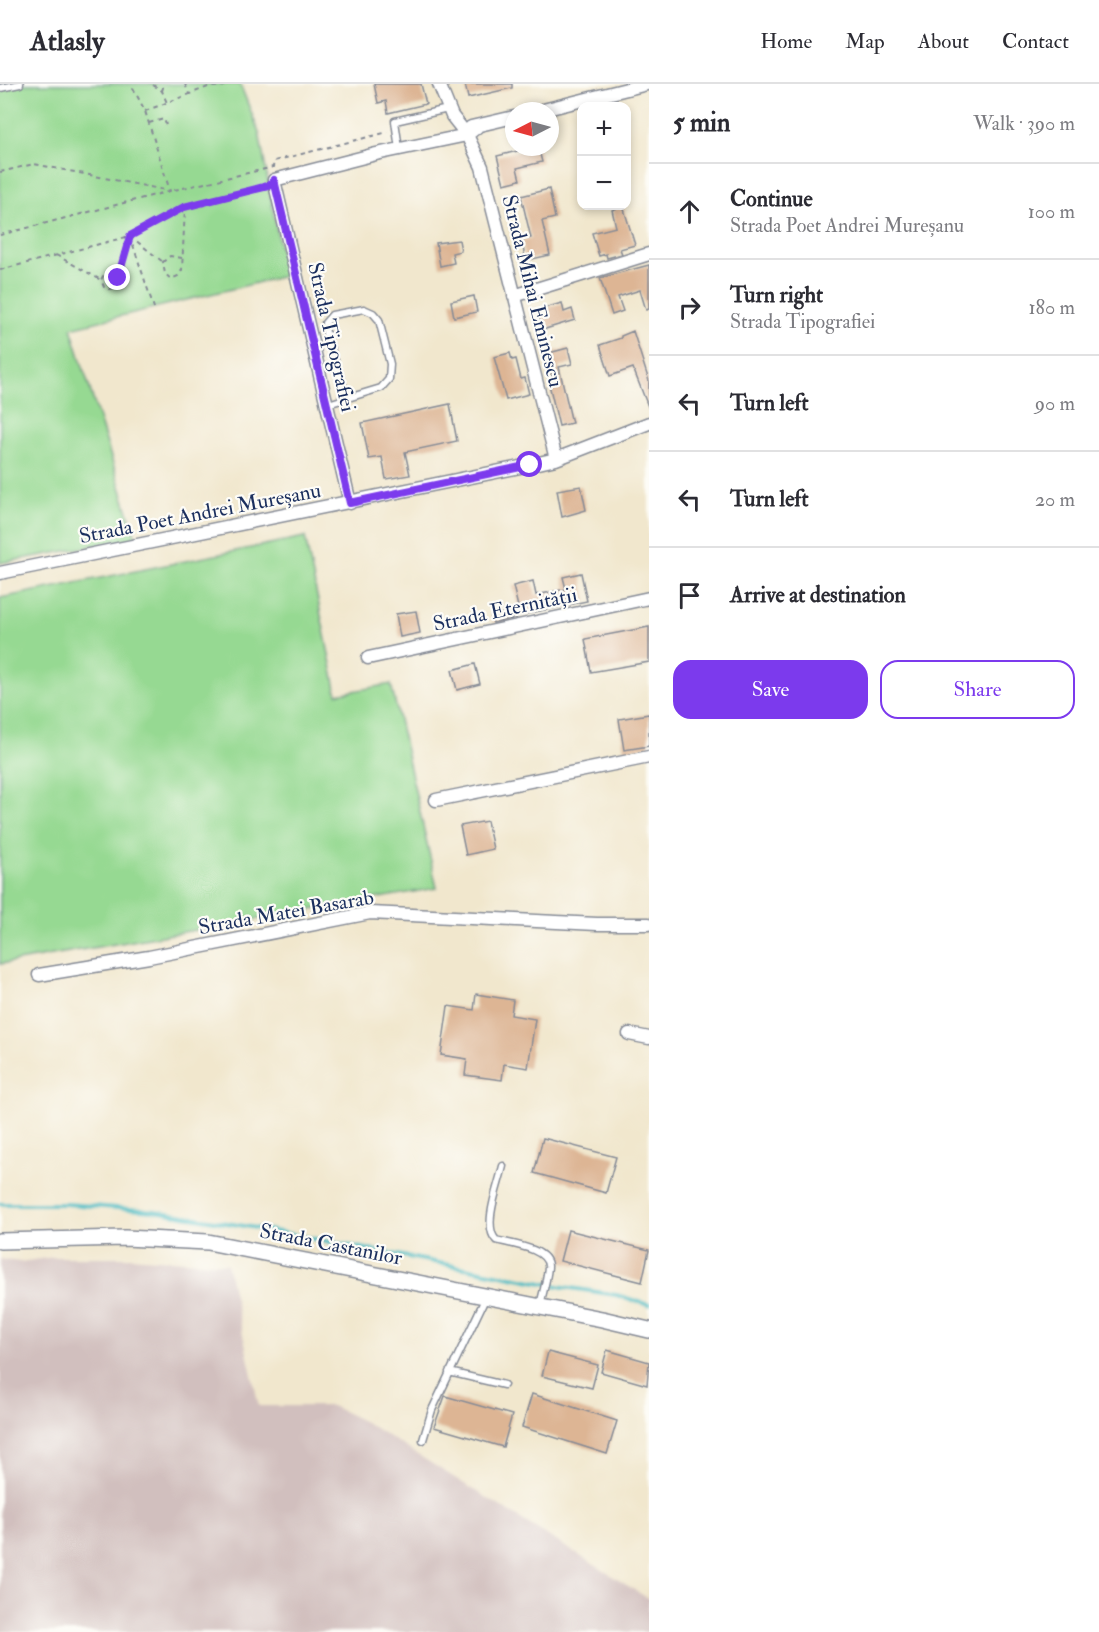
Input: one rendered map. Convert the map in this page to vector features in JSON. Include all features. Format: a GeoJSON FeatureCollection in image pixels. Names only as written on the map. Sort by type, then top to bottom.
{"type":"FeatureCollection","features":[{"type":"Feature","properties":{"kind":"street","name":"Strada Mihai Eminescu"},"geometry":{"type":"LineString","coordinates":[[439,84],[448,108],[468,129],[482,167],[556,459]]}},
{"type":"Feature","properties":{"kind":"street"},"geometry":{"type":"LineString","coordinates":[[559,106],[647,84]]}},
{"type":"Feature","properties":{"kind":"street"},"geometry":{"type":"LineString","coordinates":[[274,180],[505,119]]}},
{"type":"Feature","properties":{"kind":"street","name":"Strada Tipografiei"},"geometry":{"type":"LineString","coordinates":[[274,180],[350,503]]}},
{"type":"Feature","properties":{"kind":"street"},"geometry":{"type":"LineString","coordinates":[[514,296],[649,254]]}},
{"type":"Feature","properties":{"kind":"street","name":"Strada Poet Andrei Mureșanu"},"geometry":{"type":"LineString","coordinates":[[0,573],[556,459],[649,423]]}},
{"type":"Feature","properties":{"kind":"street","name":"Strada Eternității"},"geometry":{"type":"LineString","coordinates":[[368,658],[649,598]]}},
{"type":"Feature","properties":{"kind":"street"},"geometry":{"type":"LineString","coordinates":[[436,800],[649,758]]}},
{"type":"Feature","properties":{"kind":"street","name":"Strada Matei Basarab"},"geometry":{"type":"LineString","coordinates":[[39,975],[149,957],[370,913],[597,924],[649,924]]}},
{"type":"Feature","properties":{"kind":"street"},"geometry":{"type":"LineString","coordinates":[[629,1034],[649,1038]]}},
{"type":"Feature","properties":{"kind":"street","name":"Strada Castanilor"},"geometry":{"type":"LineString","coordinates":[[0,1241],[125,1238],[208,1242],[649,1330]]}},
{"type":"Feature","properties":{"kind":"lane"},"geometry":{"type":"LineString","coordinates":[[0,88],[20,84]]}},
{"type":"Feature","properties":{"kind":"lane"},"geometry":{"type":"LineString","coordinates":[[399,149],[395,121],[448,108]]}},
{"type":"Feature","properties":{"kind":"lane"},"geometry":{"type":"LineString","coordinates":[[328,404],[381,388],[389,379],[390,364],[379,320],[373,313],[364,309],[332,315],[325,323],[326,334],[347,397]]}},
{"type":"Feature","properties":{"kind":"lane"},"geometry":{"type":"LineString","coordinates":[[503,1166],[489,1223],[491,1235],[496,1240],[537,1251],[546,1257],[548,1264],[540,1308]]}},
{"type":"Feature","properties":{"kind":"lane"},"geometry":{"type":"LineString","coordinates":[[423,1440],[432,1410],[449,1372],[487,1297]]}},
{"type":"Feature","properties":{"kind":"lane"},"geometry":{"type":"LineString","coordinates":[[449,1372],[504,1385]]}},
{"type":"Feature","properties":{"kind":"path"},"geometry":{"type":"LineString","coordinates":[[131,84],[145,111],[170,190]]}},
{"type":"Feature","properties":{"kind":"path"},"geometry":{"type":"LineString","coordinates":[[162,91],[164,84]]}},
{"type":"Feature","properties":{"kind":"path"},"geometry":{"type":"LineString","coordinates":[[185,84],[189,94]]}},
{"type":"Feature","properties":{"kind":"path"},"geometry":{"type":"LineString","coordinates":[[153,85],[162,91],[167,103]]}},
{"type":"Feature","properties":{"kind":"path"},"geometry":{"type":"LineString","coordinates":[[145,111],[208,85],[225,86]]}},
{"type":"Feature","properties":{"kind":"path"},"geometry":{"type":"LineString","coordinates":[[149,123],[164,119],[166,125]]}},
{"type":"Feature","properties":{"kind":"path"},"geometry":{"type":"LineString","coordinates":[[0,235],[170,190],[273,167],[274,161],[397,130]]}},
{"type":"Feature","properties":{"kind":"path"},"geometry":{"type":"LineString","coordinates":[[0,172],[34,164],[170,190]]}},
{"type":"Feature","properties":{"kind":"path"},"geometry":{"type":"LineString","coordinates":[[0,270],[130,236],[184,207],[268,186],[274,180]]}},
{"type":"Feature","properties":{"kind":"path"},"geometry":{"type":"LineString","coordinates":[[182,258],[170,256],[166,257],[163,262],[165,274],[171,279],[178,276],[182,270],[184,207]]}},
{"type":"Feature","properties":{"kind":"path"},"geometry":{"type":"LineString","coordinates":[[130,236],[163,262]]}},
{"type":"Feature","properties":{"kind":"path"},"geometry":{"type":"LineString","coordinates":[[56,255],[101,280],[104,287],[110,289],[117,287],[130,236]]}},
{"type":"Feature","properties":{"kind":"path"},"geometry":{"type":"LineString","coordinates":[[130,236],[154,308]]}},
{"type":"Feature","properties":{"kind":"path"},"geometry":{"type":"LineString","coordinates":[[101,280],[104,274],[111,272],[118,278]]}},
{"type":"Feature","properties":{"kind":"shaded area"},"geometry":{"type":"Polygon","coordinates":[[[54,1257],[129,1257],[227,1264],[259,1406],[332,1406],[365,1422],[649,1599],[649,1632],[0,1632],[0,1259],[20,1262],[54,1257]]]}},
{"type":"Feature","properties":{"kind":"green space"},"geometry":{"type":"Polygon","coordinates":[[[0,84],[240,84],[259,132],[285,276],[71,328],[136,538],[0,563],[0,84]]]}},
{"type":"Feature","properties":{"kind":"green space"},"geometry":{"type":"Polygon","coordinates":[[[305,537],[337,694],[391,684],[437,888],[0,964],[0,598],[305,537]]]}},
{"type":"Feature","properties":{"kind":"building"},"geometry":{"type":"Polygon","coordinates":[[[374,84],[421,84],[426,104],[388,113],[386,101],[378,103],[374,84]]]}},
{"type":"Feature","properties":{"kind":"building"},"geometry":{"type":"Polygon","coordinates":[[[465,84],[512,84],[512,88],[468,98],[465,84]]]}},
{"type":"Feature","properties":{"kind":"building"},"geometry":{"type":"Polygon","coordinates":[[[505,154],[505,156],[540,156],[542,162],[517,168],[520,180],[504,184],[497,156],[505,154]]]}},
{"type":"Feature","properties":{"kind":"building"},"geometry":{"type":"Polygon","coordinates":[[[549,189],[555,218],[542,221],[550,255],[528,260],[525,259],[522,240],[531,238],[521,196],[549,189]]]}},
{"type":"Feature","properties":{"kind":"building"},"geometry":{"type":"Polygon","coordinates":[[[612,210],[624,210],[635,245],[620,249],[622,254],[607,258],[606,254],[599,256],[592,233],[616,227],[612,210]]]}},
{"type":"Feature","properties":{"kind":"building"},"geometry":{"type":"Polygon","coordinates":[[[459,240],[461,251],[452,253],[454,263],[440,266],[436,243],[459,240]]]}},
{"type":"Feature","properties":{"kind":"building"},"geometry":{"type":"Polygon","coordinates":[[[649,265],[649,309],[646,310],[640,290],[618,297],[623,311],[612,315],[600,278],[649,265]]]}},
{"type":"Feature","properties":{"kind":"building"},"geometry":{"type":"Polygon","coordinates":[[[474,296],[477,312],[454,317],[451,301],[474,296]]]}},
{"type":"Feature","properties":{"kind":"building"},"geometry":{"type":"Polygon","coordinates":[[[562,303],[564,312],[572,309],[575,320],[542,330],[537,310],[562,303]]]}},
{"type":"Feature","properties":{"kind":"building"},"geometry":{"type":"Polygon","coordinates":[[[633,331],[649,381],[649,409],[633,368],[610,376],[600,345],[633,331]]]}},
{"type":"Feature","properties":{"kind":"building"},"geometry":{"type":"Polygon","coordinates":[[[568,348],[572,364],[559,367],[572,423],[559,426],[549,384],[554,383],[545,354],[568,348]]]}},
{"type":"Feature","properties":{"kind":"building"},"geometry":{"type":"Polygon","coordinates":[[[510,353],[512,360],[516,359],[521,379],[525,378],[529,394],[506,400],[494,357],[510,353]]]}},
{"type":"Feature","properties":{"kind":"building"},"geometry":{"type":"Polygon","coordinates":[[[450,404],[457,441],[405,452],[410,475],[386,479],[382,457],[369,459],[362,423],[450,404]]]}},
{"type":"Feature","properties":{"kind":"building"},"geometry":{"type":"Polygon","coordinates":[[[581,486],[586,510],[562,517],[557,490],[581,486]]]}},
{"type":"Feature","properties":{"kind":"building"},"geometry":{"type":"Polygon","coordinates":[[[581,573],[587,601],[520,615],[513,586],[533,581],[536,595],[566,589],[563,577],[581,573]]]}},
{"type":"Feature","properties":{"kind":"building"},"geometry":{"type":"Polygon","coordinates":[[[416,611],[420,633],[400,637],[396,614],[416,611]]]}},
{"type":"Feature","properties":{"kind":"building"},"geometry":{"type":"Polygon","coordinates":[[[510,612],[512,619],[493,623],[491,616],[510,612]]]}},
{"type":"Feature","properties":{"kind":"building"},"geometry":{"type":"Polygon","coordinates":[[[649,627],[649,662],[591,672],[585,639],[649,627]]]}},
{"type":"Feature","properties":{"kind":"building"},"geometry":{"type":"Polygon","coordinates":[[[475,664],[480,684],[457,690],[452,670],[475,664]]]}},
{"type":"Feature","properties":{"kind":"building"},"geometry":{"type":"Polygon","coordinates":[[[649,714],[649,746],[624,750],[619,719],[649,714]]]}},
{"type":"Feature","properties":{"kind":"building"},"geometry":{"type":"Polygon","coordinates":[[[487,821],[493,849],[466,855],[460,826],[487,821]]]}},
{"type":"Feature","properties":{"kind":"building"},"geometry":{"type":"Polygon","coordinates":[[[476,994],[513,1000],[511,1015],[535,1019],[528,1068],[504,1064],[502,1080],[465,1075],[467,1059],[441,1055],[448,1006],[474,1010],[476,994]]]}},
{"type":"Feature","properties":{"kind":"building"},"geometry":{"type":"Polygon","coordinates":[[[543,1138],[616,1157],[606,1193],[534,1173],[543,1138]]]}},
{"type":"Feature","properties":{"kind":"building"},"geometry":{"type":"Polygon","coordinates":[[[568,1230],[649,1250],[642,1282],[560,1261],[568,1230]]]}},
{"type":"Feature","properties":{"kind":"building"},"geometry":{"type":"Polygon","coordinates":[[[607,1350],[649,1362],[647,1385],[601,1372],[607,1350]]]}},
{"type":"Feature","properties":{"kind":"building"},"geometry":{"type":"Polygon","coordinates":[[[548,1352],[598,1365],[592,1388],[542,1376],[548,1352]]]}},
{"type":"Feature","properties":{"kind":"building"},"geometry":{"type":"Polygon","coordinates":[[[532,1394],[617,1421],[607,1454],[522,1427],[532,1394]]]}},
{"type":"Feature","properties":{"kind":"building"},"geometry":{"type":"Polygon","coordinates":[[[445,1396],[512,1415],[503,1447],[434,1427],[445,1396]]]}},
{"type":"Feature","properties":{"kind":"waterway"},"geometry":{"type":"LineString","coordinates":[[0,1204],[67,1204],[154,1211],[616,1295],[649,1305]]}},
{"type":"Feature","properties":{"kind":"route"},"geometry":{"type":"LineString","coordinates":[[118,278],[130,236],[184,207],[268,186],[274,180],[350,503],[530,465]]}}]}
